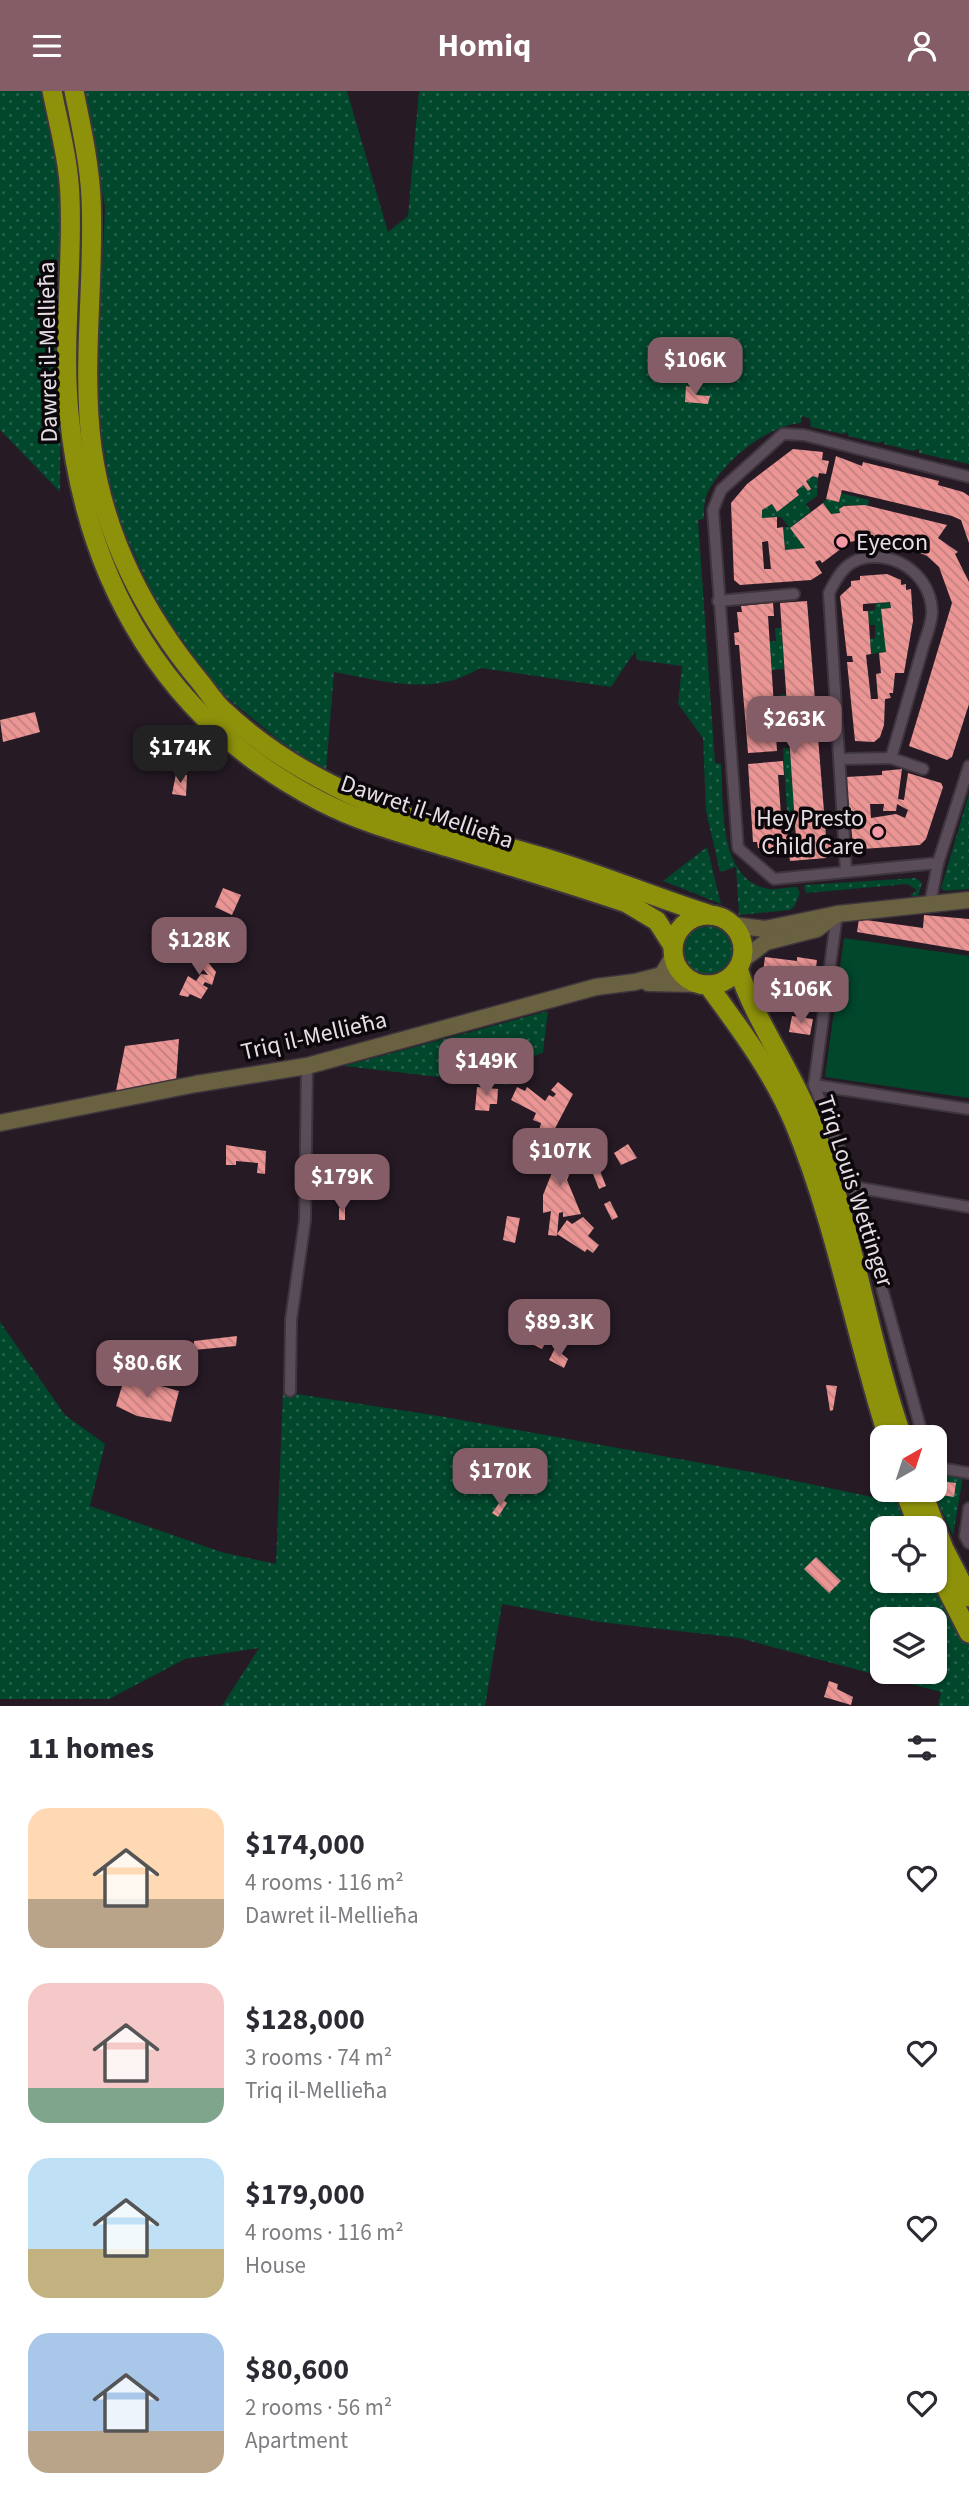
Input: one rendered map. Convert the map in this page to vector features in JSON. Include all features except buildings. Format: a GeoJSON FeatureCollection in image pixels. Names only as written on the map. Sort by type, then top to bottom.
{"type":"FeatureCollection","features":[{"type":"Feature","properties":{"kind":"highway","name":"Dawret il-Mellieħa"},"geometry":{"type":"LineString","coordinates":[[52,91],[70,197],[68,411],[74,457],[85,515],[104,567],[123,609],[149,652],[187,702],[210,725],[276,776],[321,801],[376,825],[628,903],[657,921],[673,952]]}},
{"type":"Feature","properties":{"kind":"highway","name":"Dawret il-Mellieħa"},"geometry":{"type":"LineString","coordinates":[[74,91],[88,160],[91,198],[87,368],[92,450],[105,509],[121,556],[160,630],[183,663],[222,710],[299,766],[333,786],[383,808],[610,878],[711,915]]}},
{"type":"Feature","properties":{"kind":"highway"},"geometry":{"type":"LineString","coordinates":[[711,915],[732,925],[741,937],[740,965],[729,978],[702,984],[686,978],[673,952],[677,932],[686,922],[711,915]]}},
{"type":"Feature","properties":{"kind":"highway","name":"Triq Louis Wettinger"},"geometry":{"type":"LineString","coordinates":[[740,965],[750,1005],[810,1118],[836,1195],[899,1425]]}},
{"type":"Feature","properties":{"kind":"highway","name":"Triq Louis Wettinger"},"geometry":{"type":"LineString","coordinates":[[702,984],[755,1048],[794,1123],[815,1178],[885,1425]]}},
{"type":"Feature","properties":{"kind":"highway"},"geometry":{"type":"LineString","coordinates":[[926,1502],[944,1549],[969,1597]]}},
{"type":"Feature","properties":{"kind":"highway"},"geometry":{"type":"LineString","coordinates":[[947,1590],[969,1633]]}},
{"type":"Feature","properties":{"kind":"main road"},"geometry":{"type":"LineString","coordinates":[[732,925],[765,929],[837,914],[969,901]]}},
{"type":"Feature","properties":{"kind":"main road"},"geometry":{"type":"LineString","coordinates":[[740,965],[755,948],[817,929],[837,914]]}},
{"type":"Feature","properties":{"kind":"main road","name":"Triq il-Mellieħa"},"geometry":{"type":"LineString","coordinates":[[0,1122],[196,1084],[307,1066],[584,990],[662,975],[673,952]]}},
{"type":"Feature","properties":{"kind":"main road","name":"Triq il-Mellieħa"},"geometry":{"type":"LineString","coordinates":[[635,982],[702,984]]}},
{"type":"Feature","properties":{"kind":"street"},"geometry":{"type":"LineString","coordinates":[[938,863],[774,879],[738,848],[713,510],[722,490],[783,435],[804,435],[969,477]]}},
{"type":"Feature","properties":{"kind":"street"},"geometry":{"type":"LineString","coordinates":[[846,871],[829,593],[841,569],[856,560],[876,557],[893,561],[919,576],[927,587],[932,614],[891,758]]}},
{"type":"Feature","properties":{"kind":"street"},"geometry":{"type":"LineString","coordinates":[[718,601],[794,594]]}},
{"type":"Feature","properties":{"kind":"street"},"geometry":{"type":"LineString","coordinates":[[841,759],[891,758],[923,769]]}},
{"type":"Feature","properties":{"kind":"street"},"geometry":{"type":"LineString","coordinates":[[930,903],[938,863],[969,766]]}},
{"type":"Feature","properties":{"kind":"street"},"geometry":{"type":"LineString","coordinates":[[837,914],[814,1086],[854,1187],[920,1425]]}},
{"type":"Feature","properties":{"kind":"street"},"geometry":{"type":"LineString","coordinates":[[290,1391],[291,1320],[305,1220],[307,1066]]}},
{"type":"Feature","properties":{"kind":"street"},"geometry":{"type":"LineString","coordinates":[[814,1086],[969,1109]]}},
{"type":"Feature","properties":{"kind":"street"},"geometry":{"type":"LineString","coordinates":[[854,1187],[969,1207]]}},
{"type":"Feature","properties":{"kind":"street"},"geometry":{"type":"LineString","coordinates":[[947,1469],[969,1473]]}},
{"type":"Feature","properties":{"kind":"street"},"geometry":{"type":"LineString","coordinates":[[969,1508],[965,1536],[969,1543]]}},
{"type":"Feature","properties":{"kind":"green space"},"geometry":{"type":"Polygon","coordinates":[[[0,91],[49,91],[68,183],[62,251],[60,492],[0,430],[0,91]]]}},
{"type":"Feature","properties":{"kind":"green space"},"geometry":{"type":"Polygon","coordinates":[[[85,91],[347,91],[388,232],[408,216],[419,91],[969,91],[969,464],[919,453],[919,449],[913,451],[884,444],[884,441],[878,443],[848,436],[848,432],[843,434],[811,427],[810,419],[802,416],[801,423],[760,438],[735,457],[715,480],[705,501],[704,519],[698,520],[715,763],[721,764],[727,838],[740,871],[752,883],[769,889],[797,887],[800,893],[795,906],[790,910],[739,915],[736,867],[720,872],[706,811],[703,738],[678,704],[682,666],[637,660],[635,651],[611,687],[480,668],[463,677],[427,684],[390,682],[334,672],[326,771],[281,742],[213,686],[158,606],[114,509],[96,401],[105,207],[85,91]]]}},
{"type":"Feature","properties":{"kind":"green space"},"geometry":{"type":"Polygon","coordinates":[[[813,476],[818,478],[817,496],[806,504],[811,511],[790,528],[805,548],[785,550],[783,527],[789,527],[781,517],[762,518],[762,510],[772,504],[778,511],[799,495],[796,491],[803,485],[808,491],[811,489],[806,481],[813,476]]]}},
{"type":"Feature","properties":{"kind":"green space"},"geometry":{"type":"Polygon","coordinates":[[[841,493],[869,500],[868,506],[845,505],[839,509],[840,513],[831,514],[823,503],[826,499],[839,502],[841,493]]]}},
{"type":"Feature","properties":{"kind":"green space"},"geometry":{"type":"Polygon","coordinates":[[[890,602],[891,608],[881,609],[886,652],[871,654],[870,639],[875,638],[875,625],[869,625],[868,611],[875,610],[875,603],[890,602]]]}},
{"type":"Feature","properties":{"kind":"green space"},"geometry":{"type":"Polygon","coordinates":[[[775,628],[782,628],[784,669],[771,670],[769,642],[776,641],[775,628]]]}},
{"type":"Feature","properties":{"kind":"green space"},"geometry":{"type":"Polygon","coordinates":[[[786,694],[790,737],[776,737],[774,709],[780,708],[779,695],[786,694]]]}},
{"type":"Feature","properties":{"kind":"green space"},"geometry":{"type":"Polygon","coordinates":[[[783,748],[791,748],[796,826],[788,827],[783,748]]]}},
{"type":"Feature","properties":{"kind":"green space"},"geometry":{"type":"Polygon","coordinates":[[[969,794],[969,889],[944,891],[941,888],[969,794]]]}},
{"type":"Feature","properties":{"kind":"green space"},"geometry":{"type":"Polygon","coordinates":[[[707,847],[721,904],[663,881],[707,847]]]}},
{"type":"Feature","properties":{"kind":"green space"},"geometry":{"type":"Polygon","coordinates":[[[916,878],[922,883],[918,896],[910,896],[917,890],[907,884],[806,893],[804,885],[916,878]]]}},
{"type":"Feature","properties":{"kind":"green space"},"geometry":{"type":"Polygon","coordinates":[[[705,923],[724,931],[732,950],[724,969],[705,977],[686,969],[678,950],[686,931],[705,923]]]}},
{"type":"Feature","properties":{"kind":"green space"},"geometry":{"type":"Polygon","coordinates":[[[844,938],[969,956],[969,1098],[825,1077],[844,938]]]}},
{"type":"Feature","properties":{"kind":"green space"},"geometry":{"type":"Polygon","coordinates":[[[548,1011],[543,1052],[536,1056],[523,1051],[517,1073],[508,1085],[344,1066],[548,1011]]]}},
{"type":"Feature","properties":{"kind":"green space"},"geometry":{"type":"Polygon","coordinates":[[[0,1322],[65,1415],[105,1444],[90,1506],[221,1552],[276,1564],[283,1392],[439,1416],[757,1473],[870,1497],[870,1502],[901,1503],[907,1516],[870,1516],[870,1593],[941,1593],[969,1642],[969,1706],[938,1706],[941,1692],[911,1684],[947,1684],[947,1607],[870,1607],[870,1673],[739,1638],[600,1622],[502,1604],[485,1706],[222,1706],[259,1648],[185,1659],[109,1699],[0,1699],[0,1322]]]}},
{"type":"Feature","properties":{"kind":"green space"},"geometry":{"type":"Polygon","coordinates":[[[947,1474],[963,1477],[953,1535],[947,1516],[944,1516],[938,1502],[947,1502],[947,1474]]]}},
{"type":"Feature","properties":{"kind":"place","name":"Eyecon"},"geometry":{"type":"Point","coordinates":[842,542]}},
{"type":"Feature","properties":{"kind":"place","name":"Hey Presto Child Care"},"geometry":{"type":"Point","coordinates":[878,832]}}]}
